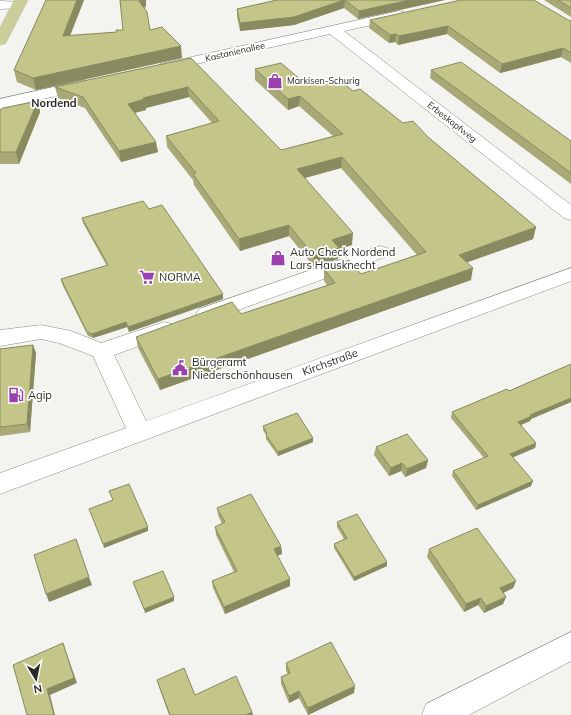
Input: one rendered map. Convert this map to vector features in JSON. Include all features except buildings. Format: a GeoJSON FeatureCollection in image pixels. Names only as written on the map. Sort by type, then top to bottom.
{"type":"FeatureCollection","features":[{"type":"Feature","properties":{"kind":"main road"},"geometry":{"type":"LineString","coordinates":[[0,41],[19,2]]}},
{"type":"Feature","properties":{"kind":"street"},"geometry":{"type":"LineString","coordinates":[[0,5],[19,2]]}},
{"type":"Feature","properties":{"kind":"street","name":"Kastanienallee"},"geometry":{"type":"LineString","coordinates":[[150,71],[414,12]]}},
{"type":"Feature","properties":{"kind":"street","name":"Erbeskopfweg"},"geometry":{"type":"LineString","coordinates":[[333,30],[571,214]]}},
{"type":"Feature","properties":{"kind":"street"},"geometry":{"type":"LineString","coordinates":[[0,104],[99,82]]}},
{"type":"Feature","properties":{"kind":"street"},"geometry":{"type":"LineString","coordinates":[[0,338],[41,332],[64,336],[101,351],[380,252]]}},
{"type":"Feature","properties":{"kind":"street","name":"Kirchstraße"},"geometry":{"type":"LineString","coordinates":[[0,484],[571,274]]}},
{"type":"Feature","properties":{"kind":"street"},"geometry":{"type":"LineString","coordinates":[[101,351],[140,432]]}},
{"type":"Feature","properties":{"kind":"street"},"geometry":{"type":"LineString","coordinates":[[437,715],[571,646]]}},
{"type":"Feature","properties":{"kind":"place","name":"Markisen-Schurig"},"geometry":{"type":"Point","coordinates":[275,81]}},
{"type":"Feature","properties":{"kind":"place","name":"Auto Check Nordend Lars Hausknecht"},"geometry":{"type":"Point","coordinates":[278,258]}},
{"type":"Feature","properties":{"kind":"place","name":"NORMA"},"geometry":{"type":"Point","coordinates":[147,277]}},
{"type":"Feature","properties":{"kind":"place","name":"Bürgeramt Niederschönhausen"},"geometry":{"type":"Point","coordinates":[180,368]}},
{"type":"Feature","properties":{"kind":"place","name":"Agip"},"geometry":{"type":"Point","coordinates":[16,395]}},
{"type":"Feature","properties":{"kind":"district","name":"Nordend"},"geometry":{"type":"Point","coordinates":[54,103]}}]}
